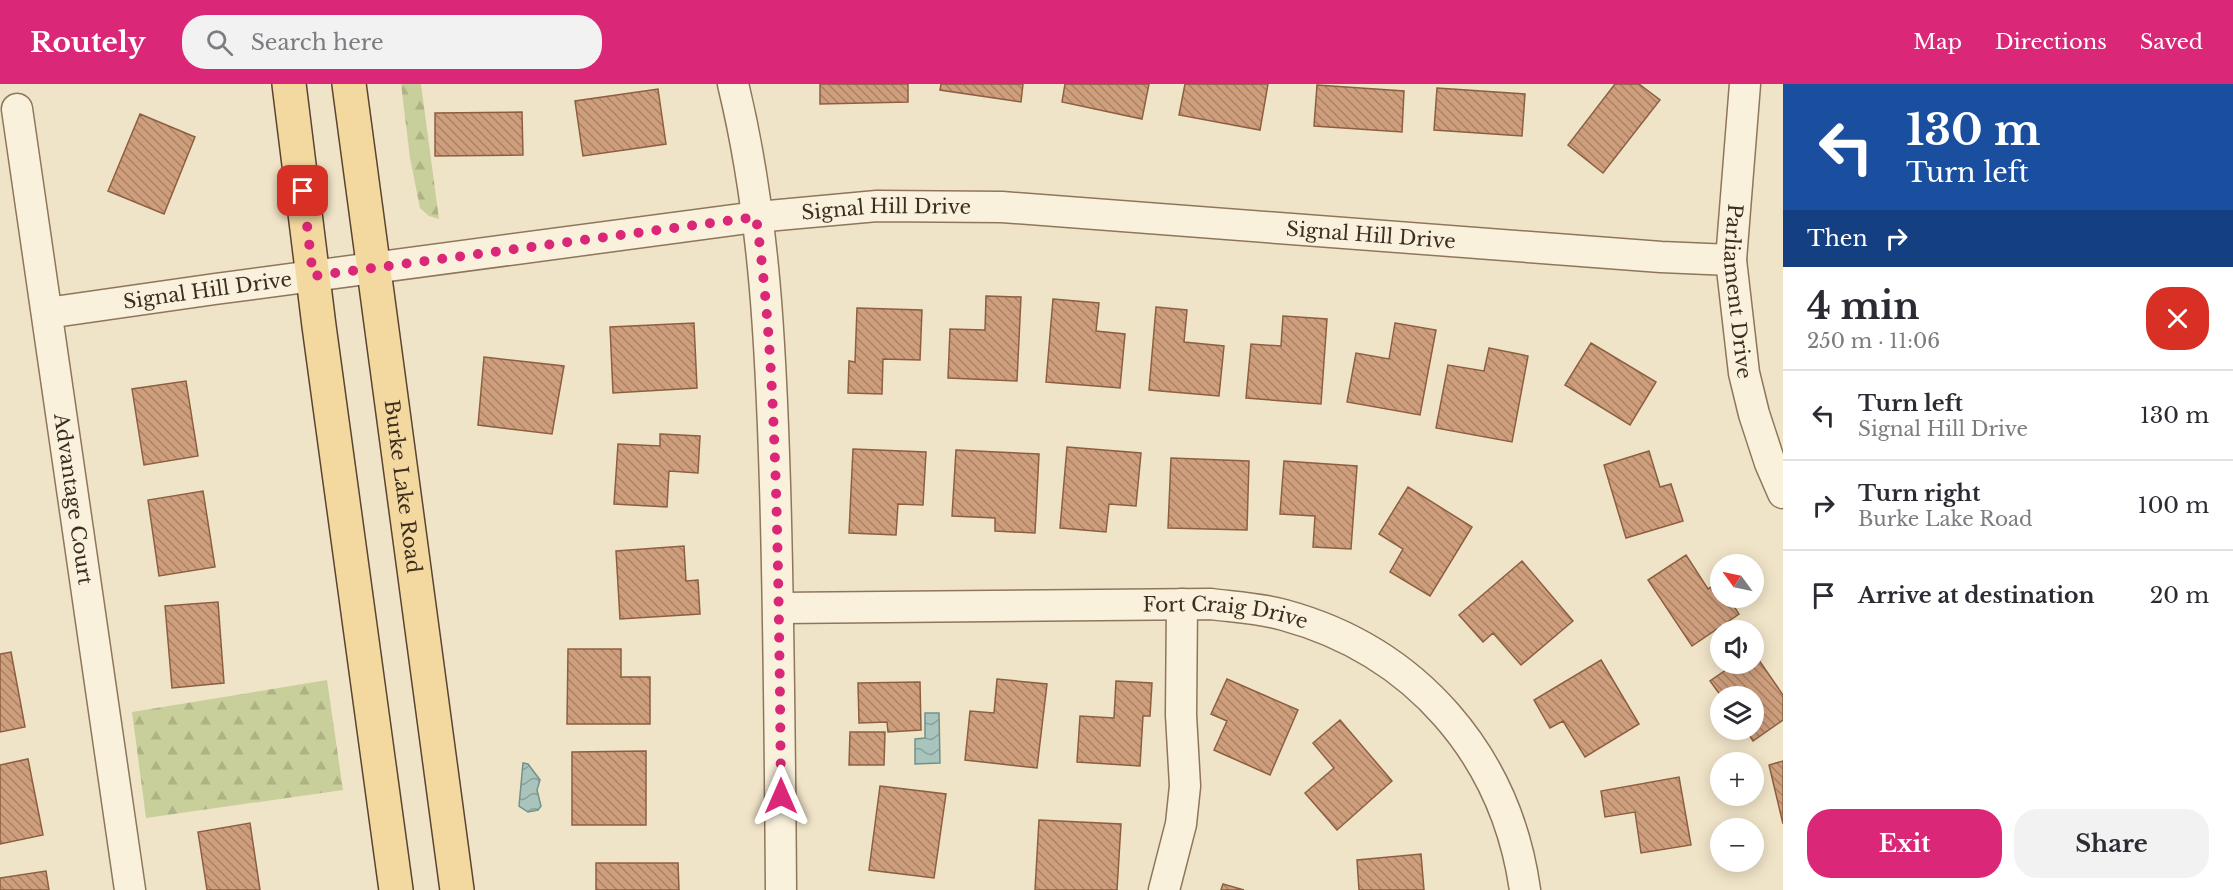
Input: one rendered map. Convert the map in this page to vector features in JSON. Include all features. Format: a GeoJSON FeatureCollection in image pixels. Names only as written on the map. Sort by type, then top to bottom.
{"type":"FeatureCollection","features":[{"type":"Feature","properties":{"kind":"main road"},"geometry":{"type":"LineString","coordinates":[[290,84],[313,276],[396,890]]}},
{"type":"Feature","properties":{"kind":"main road","name":"Burke Lake Road"},"geometry":{"type":"LineString","coordinates":[[349,84],[457,890]]}},
{"type":"Feature","properties":{"kind":"street"},"geometry":{"type":"LineString","coordinates":[[732,84],[746,140],[766,294],[772,372],[779,608],[781,890]]}},
{"type":"Feature","properties":{"kind":"street","name":"Parliament Drive"},"geometry":{"type":"LineString","coordinates":[[1745,84],[1731,261],[1744,373],[1754,414],[1770,463],[1783,493]]}},
{"type":"Feature","properties":{"kind":"street","name":"Advantage Court"},"geometry":{"type":"LineString","coordinates":[[17,110],[130,890]]}},
{"type":"Feature","properties":{"kind":"street","name":"Signal Hill Drive"},"geometry":{"type":"LineString","coordinates":[[47,313],[756,217],[877,206],[1002,207],[1731,261]]}},
{"type":"Feature","properties":{"kind":"street"},"geometry":{"type":"LineString","coordinates":[[1164,890],[1180,824],[1185,786],[1181,715],[1182,604]]}},
{"type":"Feature","properties":{"kind":"street","name":"Fort Craig Drive"},"geometry":{"type":"LineString","coordinates":[[779,608],[1211,604],[1263,610],[1324,628],[1357,643],[1394,666],[1419,686],[1446,713],[1469,743],[1489,775],[1503,804],[1516,845],[1525,890]]}},
{"type":"Feature","properties":{"kind":"green space"},"geometry":{"type":"Polygon","coordinates":[[[401,84],[421,84],[439,219],[429,216],[420,208],[410,158],[401,84]]]}},
{"type":"Feature","properties":{"kind":"green space"},"geometry":{"type":"Polygon","coordinates":[[[327,680],[343,790],[146,818],[132,712],[327,680]]]}},
{"type":"Feature","properties":{"kind":"water"},"geometry":{"type":"Polygon","coordinates":[[[925,713],[939,713],[940,763],[915,764],[915,739],[925,738],[925,713]]]}},
{"type":"Feature","properties":{"kind":"water"},"geometry":{"type":"Polygon","coordinates":[[[523,763],[528,764],[540,780],[537,790],[541,806],[538,810],[528,812],[519,806],[523,763]]]}},
{"type":"Feature","properties":{"kind":"building"},"geometry":{"type":"Polygon","coordinates":[[[820,84],[908,84],[908,102],[820,104],[820,84]]]}},
{"type":"Feature","properties":{"kind":"building"},"geometry":{"type":"Polygon","coordinates":[[[941,84],[1023,84],[1021,102],[940,90],[941,84]]]}},
{"type":"Feature","properties":{"kind":"building"},"geometry":{"type":"Polygon","coordinates":[[[1065,84],[1149,84],[1142,119],[1062,102],[1065,84]]]}},
{"type":"Feature","properties":{"kind":"building"},"geometry":{"type":"Polygon","coordinates":[[[1185,84],[1268,84],[1260,130],[1179,115],[1185,84]]]}},
{"type":"Feature","properties":{"kind":"building"},"geometry":{"type":"Polygon","coordinates":[[[1615,84],[1639,84],[1660,100],[1603,173],[1568,145],[1615,84]]]}},
{"type":"Feature","properties":{"kind":"building"},"geometry":{"type":"Polygon","coordinates":[[[1317,85],[1404,91],[1402,132],[1314,126],[1317,85]]]}},
{"type":"Feature","properties":{"kind":"building"},"geometry":{"type":"Polygon","coordinates":[[[1437,88],[1525,94],[1522,136],[1434,130],[1437,88]]]}},
{"type":"Feature","properties":{"kind":"building"},"geometry":{"type":"Polygon","coordinates":[[[658,89],[666,144],[583,156],[575,101],[658,89]]]}},
{"type":"Feature","properties":{"kind":"building"},"geometry":{"type":"Polygon","coordinates":[[[522,112],[523,155],[435,156],[435,113],[522,112]]]}},
{"type":"Feature","properties":{"kind":"building"},"geometry":{"type":"Polygon","coordinates":[[[140,114],[195,137],[164,214],[108,191],[140,114]]]}},
{"type":"Feature","properties":{"kind":"building"},"geometry":{"type":"Polygon","coordinates":[[[986,296],[1021,297],[1017,381],[948,378],[950,329],[985,330],[986,296]]]}},
{"type":"Feature","properties":{"kind":"building"},"geometry":{"type":"Polygon","coordinates":[[[1053,299],[1099,303],[1096,331],[1125,334],[1120,388],[1046,382],[1053,299]]]}},
{"type":"Feature","properties":{"kind":"building"},"geometry":{"type":"Polygon","coordinates":[[[1156,307],[1187,310],[1184,342],[1224,346],[1219,396],[1149,390],[1156,307]]]}},
{"type":"Feature","properties":{"kind":"building"},"geometry":{"type":"Polygon","coordinates":[[[857,308],[922,310],[920,360],[883,359],[882,394],[848,393],[849,361],[855,362],[857,308]]]}},
{"type":"Feature","properties":{"kind":"building"},"geometry":{"type":"Polygon","coordinates":[[[1283,316],[1327,319],[1321,404],[1246,398],[1251,344],[1281,346],[1283,316]]]}},
{"type":"Feature","properties":{"kind":"building"},"geometry":{"type":"Polygon","coordinates":[[[694,323],[697,388],[613,393],[610,327],[694,323]]]}},
{"type":"Feature","properties":{"kind":"building"},"geometry":{"type":"Polygon","coordinates":[[[1395,323],[1436,330],[1420,415],[1347,402],[1356,353],[1389,359],[1395,323]]]}},
{"type":"Feature","properties":{"kind":"building"},"geometry":{"type":"Polygon","coordinates":[[[1591,343],[1656,382],[1630,425],[1565,385],[1591,343]]]}},
{"type":"Feature","properties":{"kind":"building"},"geometry":{"type":"Polygon","coordinates":[[[1489,348],[1528,356],[1512,442],[1436,428],[1448,365],[1484,371],[1489,348]]]}},
{"type":"Feature","properties":{"kind":"building"},"geometry":{"type":"Polygon","coordinates":[[[484,357],[564,366],[552,434],[478,425],[484,357]]]}},
{"type":"Feature","properties":{"kind":"building"},"geometry":{"type":"Polygon","coordinates":[[[186,381],[198,456],[144,465],[132,389],[186,381]]]}},
{"type":"Feature","properties":{"kind":"building"},"geometry":{"type":"Polygon","coordinates":[[[660,434],[700,436],[698,473],[669,471],[667,507],[614,504],[618,444],[660,446],[660,434]]]}},
{"type":"Feature","properties":{"kind":"building"},"geometry":{"type":"Polygon","coordinates":[[[1067,447],[1141,453],[1136,506],[1109,504],[1106,532],[1060,528],[1067,447]]]}},
{"type":"Feature","properties":{"kind":"building"},"geometry":{"type":"Polygon","coordinates":[[[853,449],[926,452],[923,505],[898,504],[896,535],[849,533],[853,449]]]}},
{"type":"Feature","properties":{"kind":"building"},"geometry":{"type":"Polygon","coordinates":[[[956,450],[1039,454],[1035,533],[995,531],[995,518],[952,516],[956,450]]]}},
{"type":"Feature","properties":{"kind":"building"},"geometry":{"type":"Polygon","coordinates":[[[1649,451],[1660,487],[1671,484],[1683,521],[1626,538],[1604,465],[1649,451]]]}},
{"type":"Feature","properties":{"kind":"building"},"geometry":{"type":"Polygon","coordinates":[[[1171,458],[1249,461],[1247,530],[1168,528],[1171,458]]]}},
{"type":"Feature","properties":{"kind":"building"},"geometry":{"type":"Polygon","coordinates":[[[1284,461],[1357,466],[1351,549],[1313,547],[1315,516],[1280,514],[1284,461]]]}},
{"type":"Feature","properties":{"kind":"building"},"geometry":{"type":"Polygon","coordinates":[[[1408,487],[1472,527],[1430,596],[1390,572],[1403,549],[1379,534],[1408,487]]]}},
{"type":"Feature","properties":{"kind":"building"},"geometry":{"type":"Polygon","coordinates":[[[203,491],[215,567],[159,576],[148,500],[203,491]]]}},
{"type":"Feature","properties":{"kind":"building"},"geometry":{"type":"Polygon","coordinates":[[[684,546],[686,581],[698,580],[700,614],[620,619],[616,551],[684,546]]]}},
{"type":"Feature","properties":{"kind":"building"},"geometry":{"type":"Polygon","coordinates":[[[1686,555],[1708,589],[1710,588],[1710,608],[1735,608],[1739,614],[1730,620],[1710,620],[1710,634],[1692,646],[1648,580],[1686,555]]]}},
{"type":"Feature","properties":{"kind":"building"},"geometry":{"type":"Polygon","coordinates":[[[1522,561],[1573,621],[1521,665],[1493,633],[1483,642],[1459,615],[1522,561]]]}},
{"type":"Feature","properties":{"kind":"building"},"geometry":{"type":"Polygon","coordinates":[[[218,602],[224,683],[172,688],[165,606],[218,602]]]}},
{"type":"Feature","properties":{"kind":"building"},"geometry":{"type":"Polygon","coordinates":[[[568,649],[621,649],[621,677],[650,677],[650,724],[567,724],[568,649]]]}},
{"type":"Feature","properties":{"kind":"building"},"geometry":{"type":"Polygon","coordinates":[[[11,652],[25,727],[0,732],[0,654],[11,652]]]}},
{"type":"Feature","properties":{"kind":"building"},"geometry":{"type":"Polygon","coordinates":[[[1601,660],[1639,724],[1585,757],[1563,721],[1550,728],[1534,700],[1601,660]]]}},
{"type":"Feature","properties":{"kind":"building"},"geometry":{"type":"Polygon","coordinates":[[[1764,667],[1783,695],[1783,720],[1764,733],[1764,686],[1714,686],[1710,681],[1720,674],[1764,674],[1764,667]]]}},
{"type":"Feature","properties":{"kind":"building"},"geometry":{"type":"Polygon","coordinates":[[[997,679],[1047,684],[1037,768],[965,760],[970,711],[994,713],[997,679]]]}},
{"type":"Feature","properties":{"kind":"building"},"geometry":{"type":"Polygon","coordinates":[[[1227,679],[1298,710],[1270,775],[1214,750],[1227,721],[1211,714],[1227,679]]]}},
{"type":"Feature","properties":{"kind":"building"},"geometry":{"type":"Polygon","coordinates":[[[1116,681],[1152,683],[1150,716],[1143,716],[1140,766],[1077,762],[1080,716],[1114,718],[1116,681]]]}},
{"type":"Feature","properties":{"kind":"building"},"geometry":{"type":"Polygon","coordinates":[[[920,682],[921,730],[888,732],[887,722],[859,723],[858,683],[920,682]]]}},
{"type":"Feature","properties":{"kind":"building"},"geometry":{"type":"Polygon","coordinates":[[[1340,720],[1392,781],[1337,830],[1305,793],[1334,768],[1313,743],[1340,720]]]}},
{"type":"Feature","properties":{"kind":"building"},"geometry":{"type":"Polygon","coordinates":[[[850,732],[885,732],[884,765],[849,765],[850,732]]]}},
{"type":"Feature","properties":{"kind":"building"},"geometry":{"type":"Polygon","coordinates":[[[646,751],[646,825],[572,825],[572,752],[646,751]]]}},
{"type":"Feature","properties":{"kind":"building"},"geometry":{"type":"Polygon","coordinates":[[[28,759],[43,835],[0,844],[0,765],[28,759]]]}},
{"type":"Feature","properties":{"kind":"building"},"geometry":{"type":"Polygon","coordinates":[[[1783,761],[1783,824],[1769,765],[1783,761]]]}},
{"type":"Feature","properties":{"kind":"building"},"geometry":{"type":"Polygon","coordinates":[[[1679,777],[1691,845],[1641,853],[1635,812],[1605,817],[1601,791],[1679,777]]]}},
{"type":"Feature","properties":{"kind":"building"},"geometry":{"type":"Polygon","coordinates":[[[880,786],[946,794],[934,878],[869,870],[880,786]]]}},
{"type":"Feature","properties":{"kind":"building"},"geometry":{"type":"Polygon","coordinates":[[[1039,820],[1121,824],[1117,890],[1035,890],[1039,820]]]}},
{"type":"Feature","properties":{"kind":"building"},"geometry":{"type":"Polygon","coordinates":[[[250,823],[260,890],[207,890],[198,832],[250,823]]]}},
{"type":"Feature","properties":{"kind":"building"},"geometry":{"type":"Polygon","coordinates":[[[1421,854],[1424,890],[1359,890],[1357,860],[1421,854]]]}},
{"type":"Feature","properties":{"kind":"building"},"geometry":{"type":"Polygon","coordinates":[[[596,863],[678,863],[679,890],[596,890],[596,863]]]}},
{"type":"Feature","properties":{"kind":"building"},"geometry":{"type":"Polygon","coordinates":[[[46,871],[49,890],[0,890],[0,878],[46,871]]]}},
{"type":"Feature","properties":{"kind":"building"},"geometry":{"type":"Polygon","coordinates":[[[1223,884],[1244,890],[1221,890],[1223,884]]]}},
{"type":"Feature","properties":{"kind":"route"},"geometry":{"type":"LineString","coordinates":[[303,191],[313,276],[756,217],[766,294],[772,372],[779,608],[781,796]]}}]}
